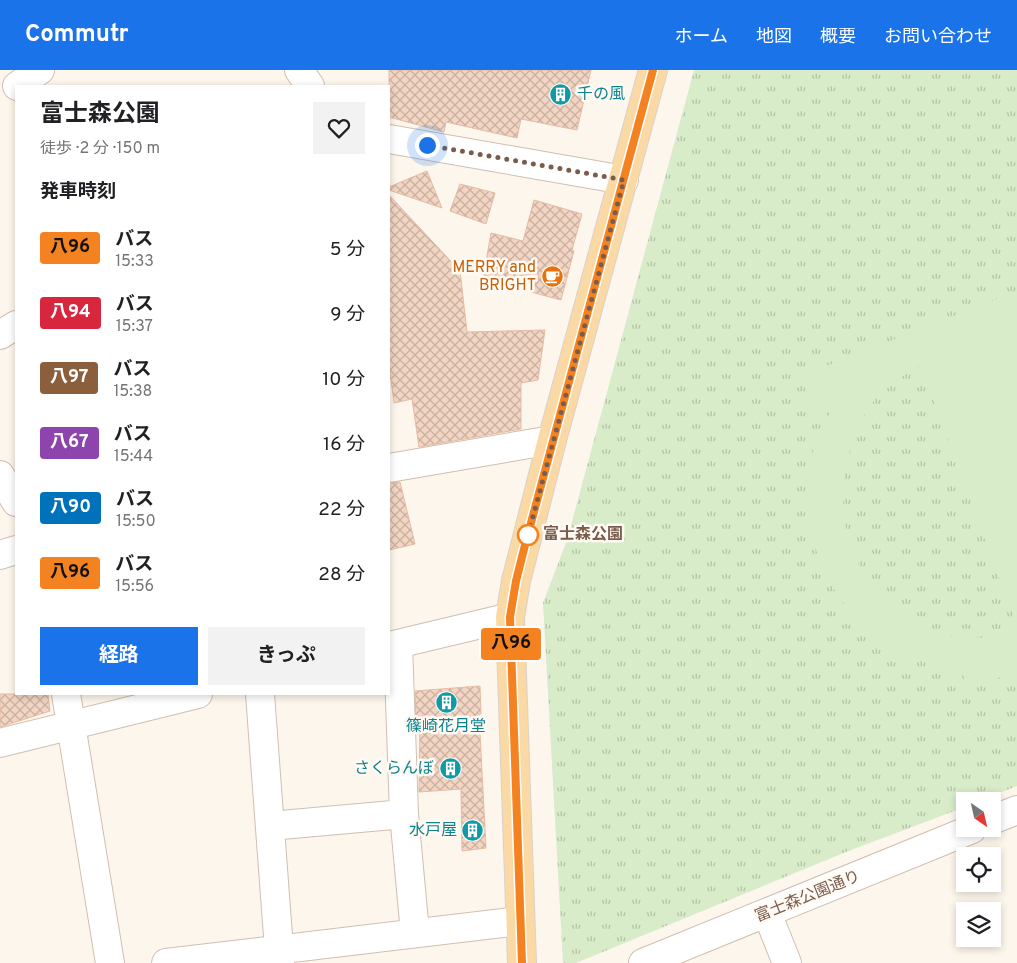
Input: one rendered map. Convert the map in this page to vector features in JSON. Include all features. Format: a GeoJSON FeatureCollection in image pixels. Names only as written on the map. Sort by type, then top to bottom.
{"type":"FeatureCollection","features":[{"type":"Feature","properties":{"kind":"main road"},"geometry":{"type":"LineString","coordinates":[[522,963],[510,617],[516,581],[552,440],[653,70]]}},
{"type":"Feature","properties":{"kind":"street"},"geometry":{"type":"LineString","coordinates":[[18,85],[40,70]]}},
{"type":"Feature","properties":{"kind":"street"},"geometry":{"type":"LineString","coordinates":[[0,98],[15,87]]}},
{"type":"Feature","properties":{"kind":"street"},"geometry":{"type":"LineString","coordinates":[[390,139],[624,180]]}},
{"type":"Feature","properties":{"kind":"street"},"geometry":{"type":"LineString","coordinates":[[0,335],[15,326]]}},
{"type":"Feature","properties":{"kind":"street"},"geometry":{"type":"LineString","coordinates":[[390,468],[552,440]]}},
{"type":"Feature","properties":{"kind":"street"},"geometry":{"type":"LineString","coordinates":[[0,475],[15,500]]}},
{"type":"Feature","properties":{"kind":"street"},"geometry":{"type":"LineString","coordinates":[[0,555],[15,550]]}},
{"type":"Feature","properties":{"kind":"street"},"geometry":{"type":"LineString","coordinates":[[415,933],[404,814],[393,645],[510,617]]}},
{"type":"Feature","properties":{"kind":"street"},"geometry":{"type":"LineString","coordinates":[[66,695],[110,963]]}},
{"type":"Feature","properties":{"kind":"street"},"geometry":{"type":"LineString","coordinates":[[0,743],[194,695]]}},
{"type":"Feature","properties":{"kind":"street"},"geometry":{"type":"LineString","coordinates":[[260,695],[279,957]]}},
{"type":"Feature","properties":{"kind":"street"},"geometry":{"type":"LineString","coordinates":[[1001,816],[1017,810]]}},
{"type":"Feature","properties":{"kind":"street"},"geometry":{"type":"LineString","coordinates":[[270,826],[404,814]]}},
{"type":"Feature","properties":{"kind":"street","name":"富士森公園通り"},"geometry":{"type":"LineString","coordinates":[[643,963],[768,914],[956,836]]}},
{"type":"Feature","properties":{"kind":"street"},"geometry":{"type":"LineString","coordinates":[[768,914],[787,963]]}},
{"type":"Feature","properties":{"kind":"street"},"geometry":{"type":"LineString","coordinates":[[166,963],[279,957],[415,933],[520,921]]}},
{"type":"Feature","properties":{"kind":"green space","name":"富士森公園"},"geometry":{"type":"Polygon","coordinates":[[[694,70],[1017,70],[1017,786],[1001,792],[956,792],[956,810],[851,850],[576,963],[563,963],[543,603],[567,540],[694,70]]]}},
{"type":"Feature","properties":{"kind":"green space"},"geometry":{"type":"Polygon","coordinates":[[[1017,291],[1017,626],[920,365],[887,388],[870,406],[852,444],[845,473],[844,515],[855,557],[866,577],[894,610],[912,623],[932,632],[953,637],[985,637],[1017,631],[1017,670],[970,690],[961,672],[904,655],[883,643],[858,620],[832,586],[816,549],[811,528],[809,484],[815,444],[836,401],[813,409],[801,376],[1017,291]]]}},
{"type":"Feature","properties":{"kind":"building"},"geometry":{"type":"Polygon","coordinates":[[[389,70],[591,70],[577,130],[521,119],[517,138],[446,122],[444,132],[390,117],[389,70]]]}},
{"type":"Feature","properties":{"kind":"building"},"geometry":{"type":"Polygon","coordinates":[[[427,171],[442,208],[390,190],[390,187],[427,171]]]}},
{"type":"Feature","properties":{"kind":"building"},"geometry":{"type":"Polygon","coordinates":[[[460,184],[495,193],[486,224],[450,211],[460,184]]]}},
{"type":"Feature","properties":{"kind":"building"},"geometry":{"type":"Polygon","coordinates":[[[390,196],[460,271],[467,332],[545,330],[538,380],[521,383],[521,429],[419,447],[412,399],[394,403],[390,373],[390,196]]]}},
{"type":"Feature","properties":{"kind":"building"},"geometry":{"type":"Polygon","coordinates":[[[534,200],[582,214],[561,300],[531,292],[539,274],[483,279],[491,233],[523,241],[534,200]]]}},
{"type":"Feature","properties":{"kind":"building"},"geometry":{"type":"Polygon","coordinates":[[[400,482],[415,544],[390,550],[390,483],[400,482]]]}},
{"type":"Feature","properties":{"kind":"building"},"geometry":{"type":"Polygon","coordinates":[[[480,686],[481,714],[479,714],[486,848],[462,851],[461,789],[419,792],[420,721],[416,721],[415,691],[480,686]]]}},
{"type":"Feature","properties":{"kind":"building"},"geometry":{"type":"Polygon","coordinates":[[[0,694],[48,695],[50,711],[0,727],[0,694]]]}},
{"type":"Feature","properties":{"kind":"bus line","name":"八96"},"geometry":{"type":"LineString","coordinates":[[522,963],[510,617],[525,545],[653,70]]}},
{"type":"Feature","properties":{"kind":"place","name":"千の風"},"geometry":{"type":"Point","coordinates":[561,95]}},
{"type":"Feature","properties":{"kind":"place","name":"MERRY and BRIGHT"},"geometry":{"type":"Point","coordinates":[552,277]}},
{"type":"Feature","properties":{"kind":"place","name":"富士森公園"},"geometry":{"type":"Point","coordinates":[528,535]}},
{"type":"Feature","properties":{"kind":"place","name":"篠崎花月堂"},"geometry":{"type":"Point","coordinates":[446,703]}},
{"type":"Feature","properties":{"kind":"place","name":"さくらんぼ"},"geometry":{"type":"Point","coordinates":[450,769]}},
{"type":"Feature","properties":{"kind":"place","name":"水戸屋"},"geometry":{"type":"Point","coordinates":[473,831]}},
{"type":"Feature","properties":{"kind":"route"},"geometry":{"type":"LineString","coordinates":[[427,145],[624,180],[528,535]]}}]}
